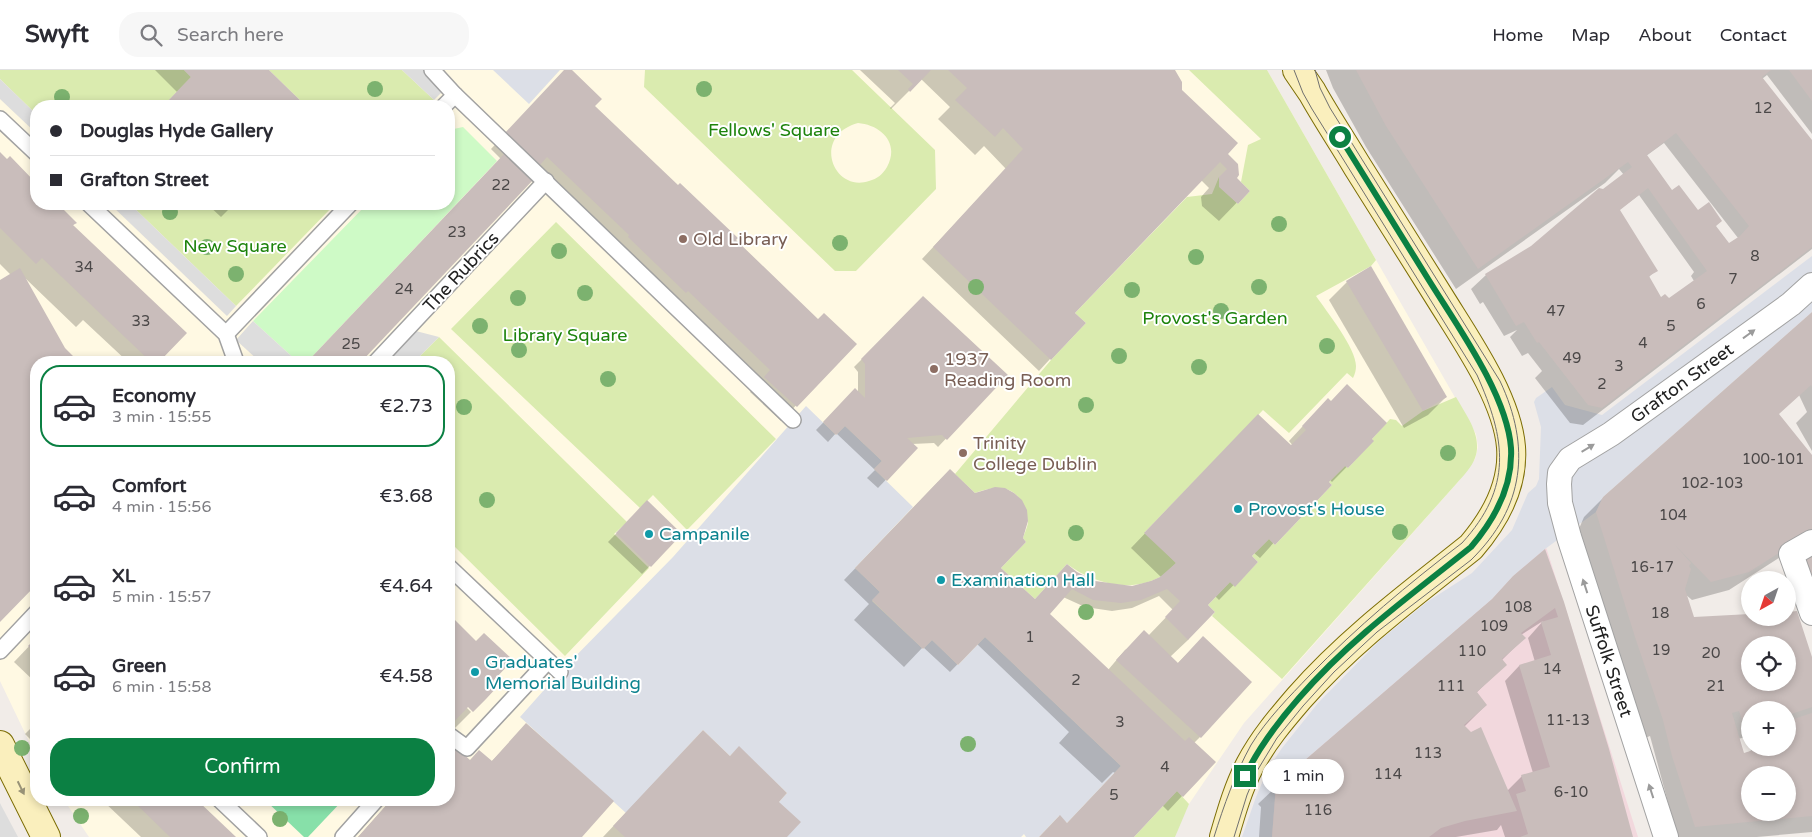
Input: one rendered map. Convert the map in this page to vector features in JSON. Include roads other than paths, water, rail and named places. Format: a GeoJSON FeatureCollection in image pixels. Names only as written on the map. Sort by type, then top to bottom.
{"type":"FeatureCollection","features":[{"type":"Feature","properties":{"kind":"main road"},"geometry":{"type":"LineString","coordinates":[[1224,837],[1241,785],[1268,735],[1315,679],[1365,631],[1471,547],[1485,530],[1504,496],[1510,465],[1511,448],[1506,418],[1481,364],[1306,77]]}},
{"type":"Feature","properties":{"kind":"main road"},"geometry":{"type":"LineString","coordinates":[[0,745],[30,805]]}},
{"type":"Feature","properties":{"kind":"main road"},"geometry":{"type":"LineString","coordinates":[[30,806],[46,837]]}},
{"type":"Feature","properties":{"kind":"street","name":"Grafton Street"},"geometry":{"type":"LineString","coordinates":[[1560,484],[1560,472],[1570,459],[1611,434],[1791,304],[1812,285]]}},
{"type":"Feature","properties":{"kind":"street","name":"Suffolk Street"},"geometry":{"type":"LineString","coordinates":[[1560,484],[1560,503],[1569,537],[1666,837]]}},
{"type":"Feature","properties":{"kind":"street"},"geometry":{"type":"LineString","coordinates":[[1812,542],[1791,554],[1812,613]]}},
{"type":"Feature","properties":{"kind":"lane"},"geometry":{"type":"LineString","coordinates":[[432,70],[793,420]]}},
{"type":"Feature","properties":{"kind":"lane"},"geometry":{"type":"LineString","coordinates":[[450,100],[455,94]]}},
{"type":"Feature","properties":{"kind":"lane"},"geometry":{"type":"LineString","coordinates":[[0,118],[30,147]]}},
{"type":"Feature","properties":{"kind":"lane","name":"The Rubrics"},"geometry":{"type":"LineString","coordinates":[[382,356],[546,182]]}},
{"type":"Feature","properties":{"kind":"lane"},"geometry":{"type":"LineString","coordinates":[[95,210],[226,334],[234,356]]}},
{"type":"Feature","properties":{"kind":"lane"},"geometry":{"type":"LineString","coordinates":[[226,334],[344,210]]}},
{"type":"Feature","properties":{"kind":"lane"},"geometry":{"type":"LineString","coordinates":[[455,573],[560,672]]}},
{"type":"Feature","properties":{"kind":"lane"},"geometry":{"type":"LineString","coordinates":[[0,651],[30,619]]}},
{"type":"Feature","properties":{"kind":"lane"},"geometry":{"type":"LineString","coordinates":[[455,739],[467,748],[548,661]]}},
{"type":"Feature","properties":{"kind":"lane"},"geometry":{"type":"LineString","coordinates":[[226,806],[259,837]]}},
{"type":"Feature","properties":{"kind":"lane"},"geometry":{"type":"LineString","coordinates":[[343,837],[371,806]]}},
{"type":"Feature","properties":{"kind":"tram line"},"geometry":{"type":"LineString","coordinates":[[1214,837],[1240,767],[1251,745],[1264,726],[1294,692],[1346,640],[1422,574],[1462,543],[1490,502],[1497,482],[1500,462],[1494,421],[1477,375],[1312,109],[1294,70]]}},
{"type":"Feature","properties":{"kind":"tram line"},"geometry":{"type":"LineString","coordinates":[[1234,837],[1247,795],[1257,771],[1277,738],[1334,672],[1377,632],[1471,560],[1489,540],[1503,519],[1512,497],[1517,475],[1519,453],[1516,429],[1510,405],[1500,381],[1330,108],[1320,88],[1315,70]]}},
{"type":"Feature","properties":{"kind":"place","name":"Old Library"},"geometry":{"type":"Point","coordinates":[683,239]}},
{"type":"Feature","properties":{"kind":"place","name":"1937 Reading Room"},"geometry":{"type":"Point","coordinates":[934,369]}},
{"type":"Feature","properties":{"kind":"place","name":"Trinity College Dublin"},"geometry":{"type":"Point","coordinates":[963,453]}},
{"type":"Feature","properties":{"kind":"place","name":"Provost's House"},"geometry":{"type":"Point","coordinates":[1238,509]}},
{"type":"Feature","properties":{"kind":"place","name":"Campanile"},"geometry":{"type":"Point","coordinates":[649,534]}},
{"type":"Feature","properties":{"kind":"place","name":"Examination Hall"},"geometry":{"type":"Point","coordinates":[941,580]}},
{"type":"Feature","properties":{"kind":"place","name":"Graduates' Memorial Building"},"geometry":{"type":"Point","coordinates":[475,672]}},
{"type":"Feature","properties":{"kind":"park label","name":"Fellows' Square"},"geometry":{"type":"Point","coordinates":[774,130]}},
{"type":"Feature","properties":{"kind":"park label","name":"New Square"},"geometry":{"type":"Point","coordinates":[235,246]}},
{"type":"Feature","properties":{"kind":"park label","name":"Provost's Garden"},"geometry":{"type":"Point","coordinates":[1215,318]}},
{"type":"Feature","properties":{"kind":"park label","name":"Library Square"},"geometry":{"type":"Point","coordinates":[565,335]}}]}
